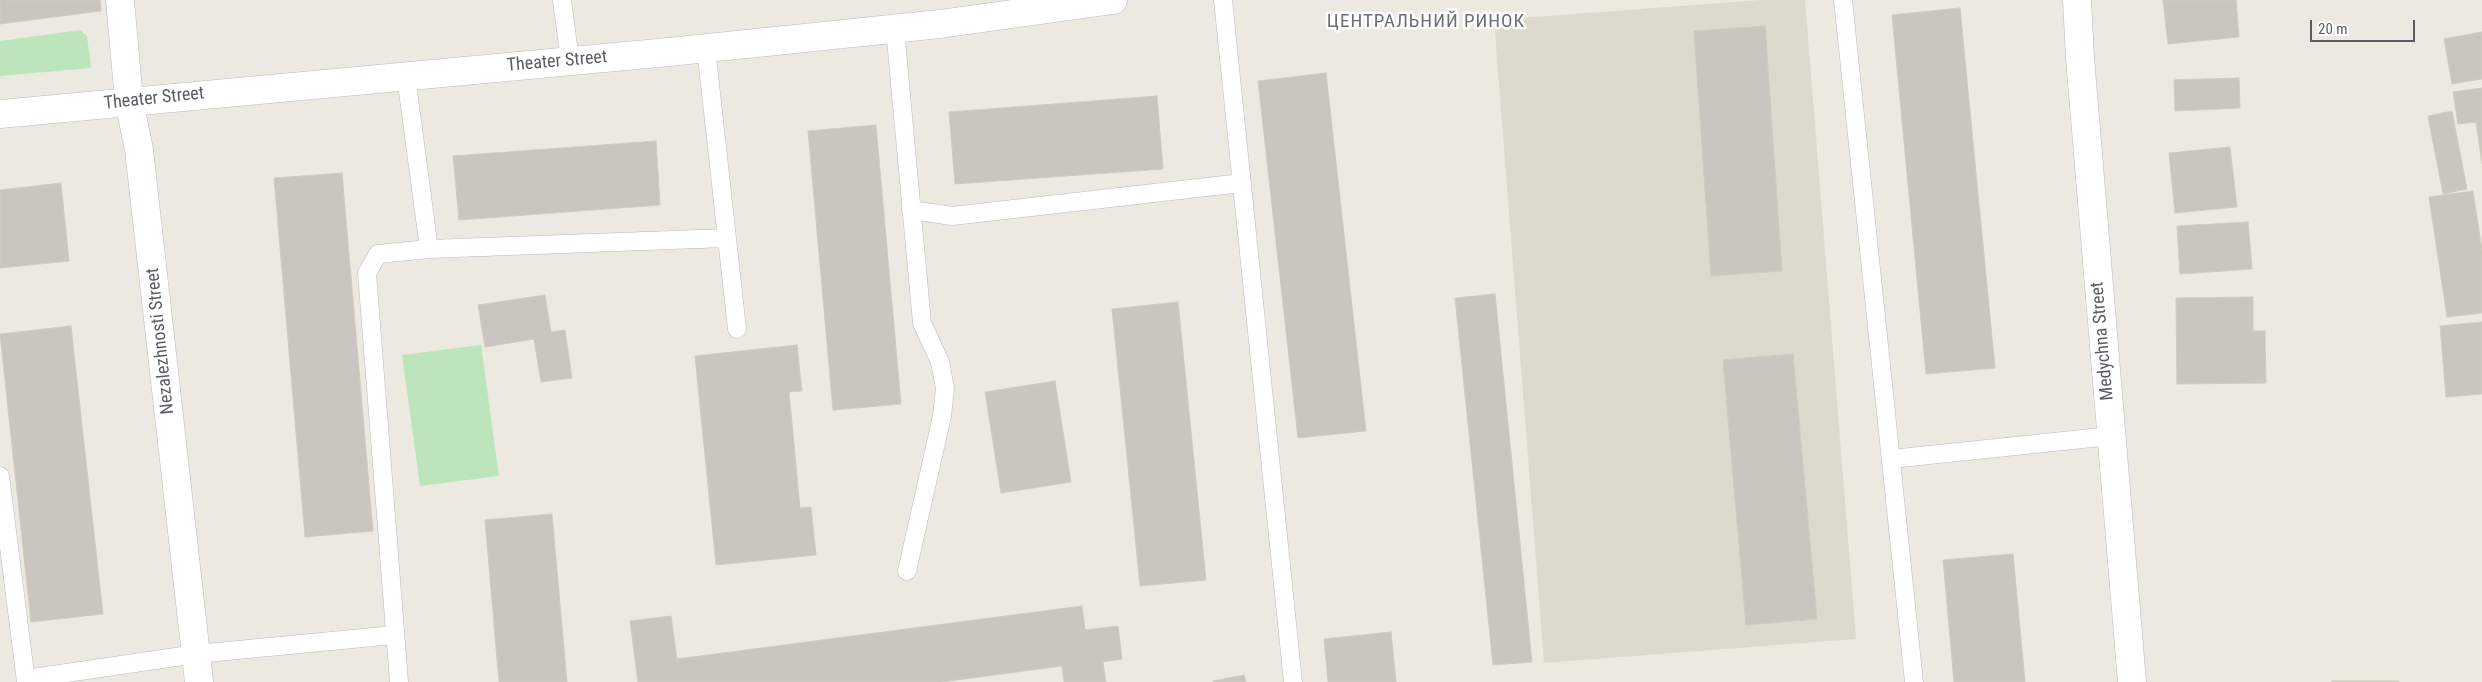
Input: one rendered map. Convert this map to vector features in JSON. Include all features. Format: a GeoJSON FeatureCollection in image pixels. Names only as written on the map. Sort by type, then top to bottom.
{"type":"FeatureCollection","features":[{"type":"Feature","properties":{"kind":"street","name":"Nezalezhnosti Street"},"geometry":{"type":"LineString","coordinates":[[120,0],[129,102],[139,150],[199,682]]}},
{"type":"Feature","properties":{"kind":"street","name":"Theater Street"},"geometry":{"type":"LineString","coordinates":[[0,114],[895,29],[1046,5],[1113,0]]}},
{"type":"Feature","properties":{"kind":"street","name":"Medychna Street"},"geometry":{"type":"LineString","coordinates":[[2077,0],[2080,58],[2132,682]]}},
{"type":"Feature","properties":{"kind":"lane"},"geometry":{"type":"LineString","coordinates":[[562,0],[570,61]]}},
{"type":"Feature","properties":{"kind":"lane"},"geometry":{"type":"LineString","coordinates":[[1223,0],[1293,682]]}},
{"type":"Feature","properties":{"kind":"lane"},"geometry":{"type":"LineString","coordinates":[[1843,0],[1914,682]]}},
{"type":"Feature","properties":{"kind":"lane"},"geometry":{"type":"LineString","coordinates":[[895,29],[922,323],[940,362],[945,388],[942,416],[907,571]]}},
{"type":"Feature","properties":{"kind":"lane"},"geometry":{"type":"LineString","coordinates":[[706,48],[737,329]]}},
{"type":"Feature","properties":{"kind":"lane"},"geometry":{"type":"LineString","coordinates":[[406,76],[429,249]]}},
{"type":"Feature","properties":{"kind":"lane"},"geometry":{"type":"LineString","coordinates":[[912,210],[952,216],[1242,183]]}},
{"type":"Feature","properties":{"kind":"lane"},"geometry":{"type":"LineString","coordinates":[[399,682],[367,273],[378,254],[429,249],[726,238]]}},
{"type":"Feature","properties":{"kind":"lane"},"geometry":{"type":"LineString","coordinates":[[1890,459],[2111,436]]}},
{"type":"Feature","properties":{"kind":"lane"},"geometry":{"type":"LineString","coordinates":[[0,476],[26,681],[196,654],[394,635]]}},
{"type":"Feature","properties":{"kind":"shaded area"},"geometry":{"type":"Polygon","coordinates":[[[1761,0],[1805,0],[1856,639],[1544,663],[1494,20],[1761,0]]]}},
{"type":"Feature","properties":{"kind":"green space"},"geometry":{"type":"Polygon","coordinates":[[[80,30],[87,36],[91,68],[0,76],[0,41],[80,30]]]}},
{"type":"Feature","properties":{"kind":"green space"},"geometry":{"type":"Polygon","coordinates":[[[481,345],[499,476],[420,486],[402,355],[481,345]]]}},
{"type":"Feature","properties":{"kind":"building"},"geometry":{"type":"Polygon","coordinates":[[[0,0],[100,0],[101,11],[0,24],[0,0]]]}},
{"type":"Feature","properties":{"kind":"building"},"geometry":{"type":"Polygon","coordinates":[[[2163,0],[2236,0],[2239,37],[2168,44],[2163,0]]]}},
{"type":"Feature","properties":{"kind":"building"},"geometry":{"type":"Polygon","coordinates":[[[1960,8],[1995,368],[1926,374],[1892,15],[1960,8]]]}},
{"type":"Feature","properties":{"kind":"building"},"geometry":{"type":"Polygon","coordinates":[[[1765,26],[1782,271],[1711,276],[1694,31],[1765,26]]]}},
{"type":"Feature","properties":{"kind":"building"},"geometry":{"type":"Polygon","coordinates":[[[2482,32],[2482,79],[2452,84],[2444,39],[2482,32]]]}},
{"type":"Feature","properties":{"kind":"building"},"geometry":{"type":"Polygon","coordinates":[[[1326,73],[1366,431],[1298,438],[1258,81],[1326,73]]]}},
{"type":"Feature","properties":{"kind":"building"},"geometry":{"type":"Polygon","coordinates":[[[2239,78],[2240,108],[2175,111],[2174,80],[2239,78]]]}},
{"type":"Feature","properties":{"kind":"building"},"geometry":{"type":"Polygon","coordinates":[[[2482,88],[2482,164],[2476,122],[2458,124],[2453,92],[2482,88]]]}},
{"type":"Feature","properties":{"kind":"building"},"geometry":{"type":"Polygon","coordinates":[[[1157,96],[1163,169],[955,184],[949,112],[1157,96]]]}},
{"type":"Feature","properties":{"kind":"building"},"geometry":{"type":"Polygon","coordinates":[[[2452,111],[2467,189],[2443,194],[2428,116],[2452,111]]]}},
{"type":"Feature","properties":{"kind":"building"},"geometry":{"type":"Polygon","coordinates":[[[876,125],[901,404],[833,410],[808,131],[876,125]]]}},
{"type":"Feature","properties":{"kind":"building"},"geometry":{"type":"Polygon","coordinates":[[[656,141],[660,205],[459,220],[453,156],[656,141]]]}},
{"type":"Feature","properties":{"kind":"building"},"geometry":{"type":"Polygon","coordinates":[[[2230,147],[2237,207],[2175,213],[2169,153],[2230,147]]]}},
{"type":"Feature","properties":{"kind":"building"},"geometry":{"type":"Polygon","coordinates":[[[342,173],[373,531],[305,537],[274,178],[342,173]]]}},
{"type":"Feature","properties":{"kind":"building"},"geometry":{"type":"Polygon","coordinates":[[[61,183],[69,261],[0,268],[0,190],[61,183]]]}},
{"type":"Feature","properties":{"kind":"building"},"geometry":{"type":"Polygon","coordinates":[[[2473,191],[2482,250],[2482,313],[2447,317],[2429,197],[2473,191]]]}},
{"type":"Feature","properties":{"kind":"building"},"geometry":{"type":"Polygon","coordinates":[[[2248,222],[2252,269],[2180,274],[2177,226],[2248,222]]]}},
{"type":"Feature","properties":{"kind":"building"},"geometry":{"type":"Polygon","coordinates":[[[1495,294],[1532,662],[1493,665],[1455,298],[1495,294]]]}},
{"type":"Feature","properties":{"kind":"building"},"geometry":{"type":"Polygon","coordinates":[[[545,295],[551,332],[565,330],[572,378],[541,382],[534,339],[485,347],[478,305],[545,295]]]}},
{"type":"Feature","properties":{"kind":"building"},"geometry":{"type":"Polygon","coordinates":[[[2253,297],[2253,331],[2265,331],[2266,383],[2177,384],[2176,298],[2253,297]]]}},
{"type":"Feature","properties":{"kind":"building"},"geometry":{"type":"Polygon","coordinates":[[[1178,302],[1206,580],[1140,586],[1112,309],[1178,302]]]}},
{"type":"Feature","properties":{"kind":"building"},"geometry":{"type":"Polygon","coordinates":[[[2482,322],[2482,394],[2446,397],[2440,326],[2482,322]]]}},
{"type":"Feature","properties":{"kind":"building"},"geometry":{"type":"Polygon","coordinates":[[[71,326],[103,614],[31,622],[0,334],[71,326]]]}},
{"type":"Feature","properties":{"kind":"building"},"geometry":{"type":"Polygon","coordinates":[[[797,345],[802,391],[789,392],[800,508],[811,507],[816,555],[716,565],[695,356],[797,345]]]}},
{"type":"Feature","properties":{"kind":"building"},"geometry":{"type":"Polygon","coordinates":[[[1793,354],[1817,619],[1746,625],[1723,360],[1793,354]]]}},
{"type":"Feature","properties":{"kind":"building"},"geometry":{"type":"Polygon","coordinates":[[[1055,381],[1071,482],[1001,493],[985,392],[1055,381]]]}},
{"type":"Feature","properties":{"kind":"building"},"geometry":{"type":"Polygon","coordinates":[[[552,514],[567,682],[499,682],[485,520],[552,514]]]}},
{"type":"Feature","properties":{"kind":"building"},"geometry":{"type":"Polygon","coordinates":[[[2013,554],[2025,682],[1954,682],[1943,560],[2013,554]]]}},
{"type":"Feature","properties":{"kind":"building"},"geometry":{"type":"Polygon","coordinates":[[[1082,606],[1085,630],[1118,626],[1122,659],[1103,662],[1106,682],[1064,682],[1062,666],[941,682],[638,682],[630,621],[671,616],[677,659],[1082,606]]]}},
{"type":"Feature","properties":{"kind":"building"},"geometry":{"type":"Polygon","coordinates":[[[1391,632],[1396,682],[1328,682],[1324,639],[1391,632]]]}},
{"type":"Feature","properties":{"kind":"building"},"geometry":{"type":"Polygon","coordinates":[[[1244,675],[1246,682],[1213,682],[1213,681],[1244,675]]]}},
{"type":"Feature","properties":{"kind":"building"},"geometry":{"type":"Polygon","coordinates":[[[2399,681],[2399,682],[2332,682],[2399,681]]]}},
{"type":"Feature","properties":{"kind":"district","name":"ЦЕНТРАЛЬНИЙ РИНОК"},"geometry":{"type":"Point","coordinates":[1426,22]}}]}
